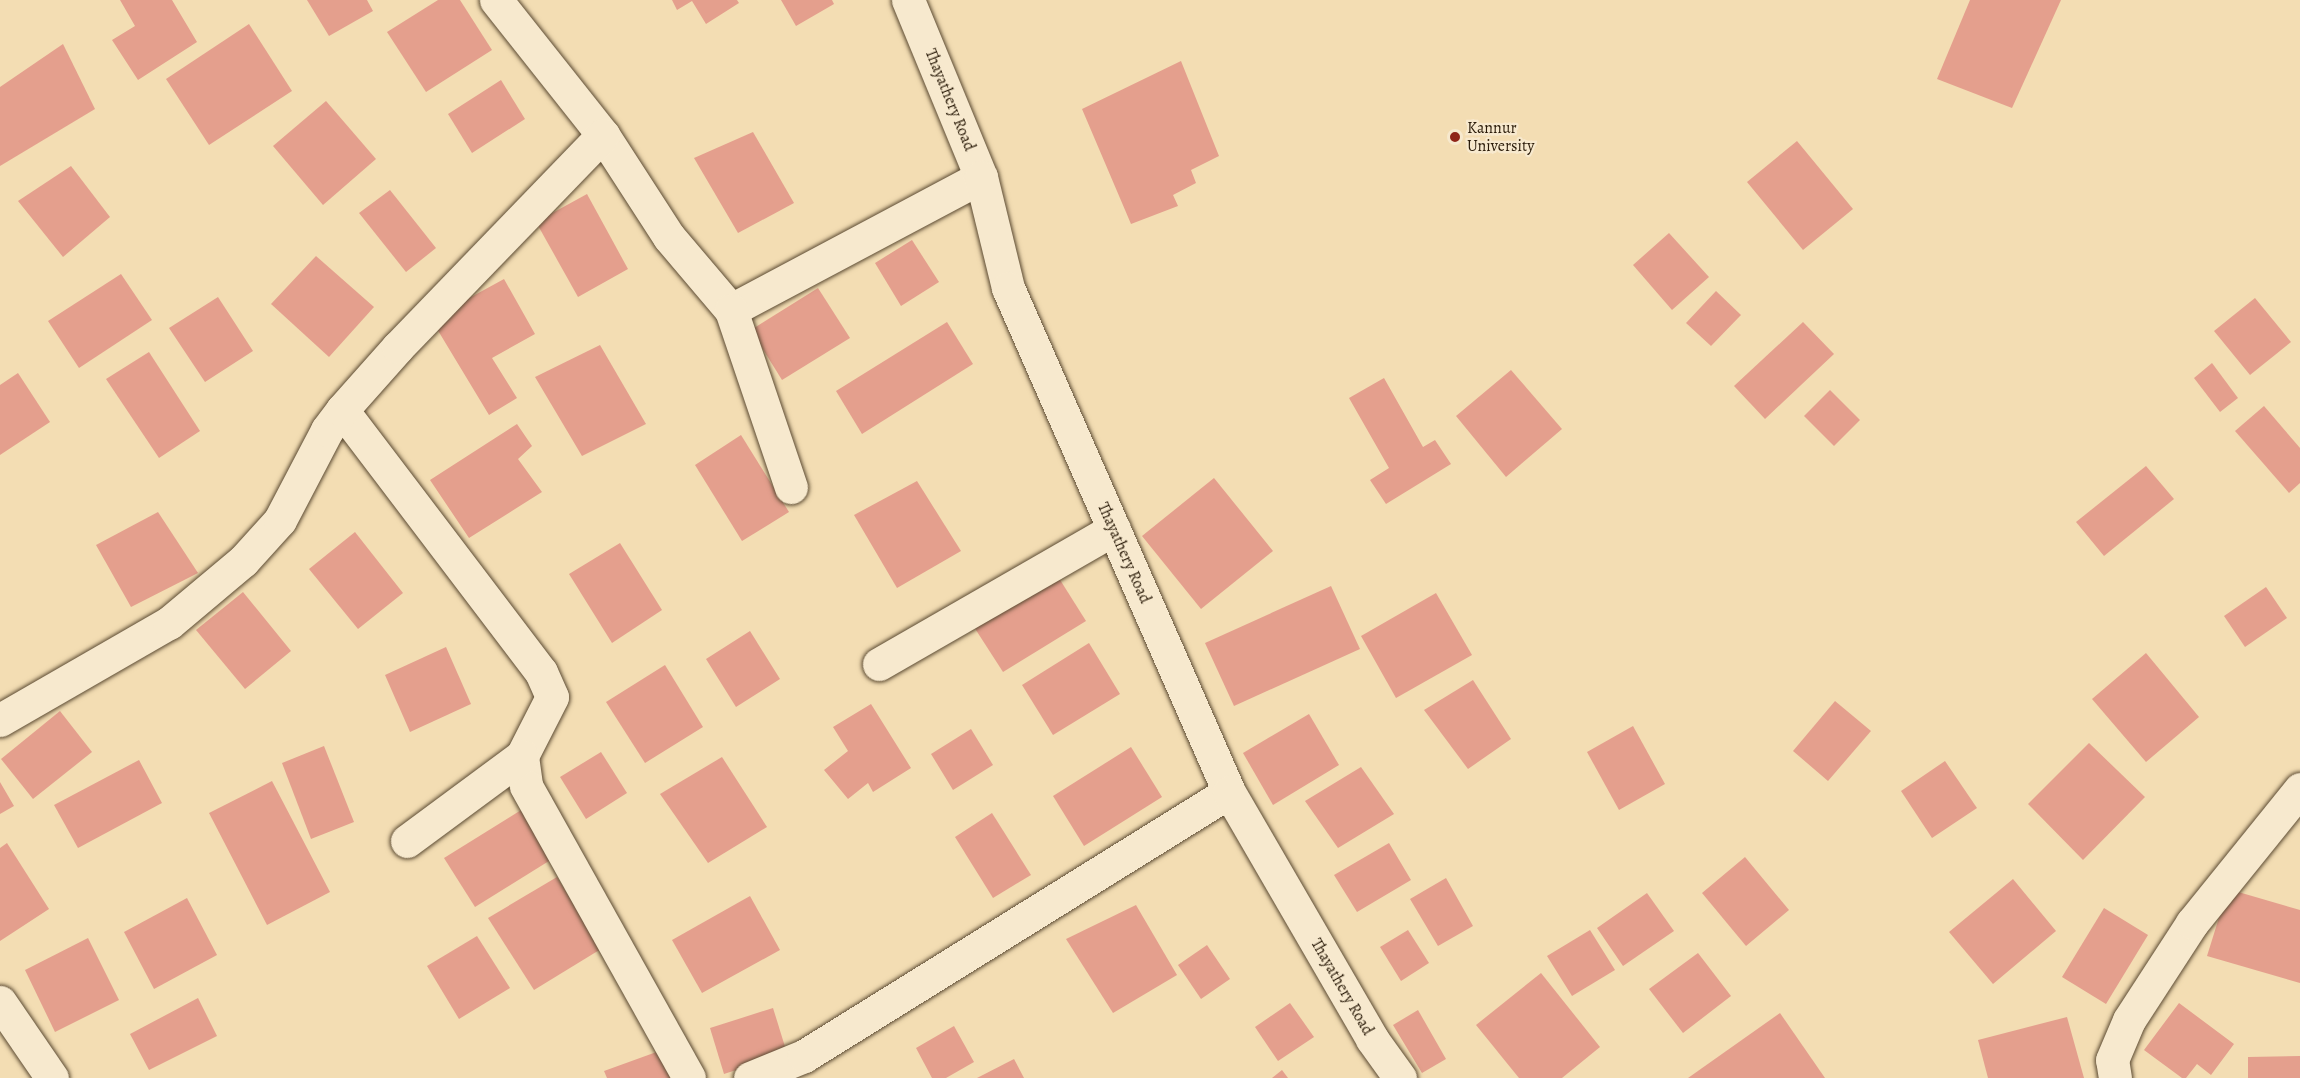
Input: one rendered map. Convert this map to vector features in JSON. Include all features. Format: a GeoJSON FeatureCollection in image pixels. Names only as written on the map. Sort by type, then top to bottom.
{"type":"FeatureCollection","features":[{"type":"Feature","properties":{"kind":"street"},"geometry":{"type":"LineString","coordinates":[[496,0],[603,135],[669,237],[731,310],[791,487]]}},
{"type":"Feature","properties":{"kind":"street","name":"Thayathery Road"},"geometry":{"type":"LineString","coordinates":[[908,0],[981,177],[1008,288],[1229,792],[1372,1039],[1401,1078]]}},
{"type":"Feature","properties":{"kind":"street"},"geometry":{"type":"LineString","coordinates":[[0,720],[169,623],[243,561],[280,520],[327,430],[342,410],[398,347],[603,135]]}},
{"type":"Feature","properties":{"kind":"street"},"geometry":{"type":"LineString","coordinates":[[731,310],[981,177]]}},
{"type":"Feature","properties":{"kind":"street"},"geometry":{"type":"LineString","coordinates":[[342,410],[541,672],[552,698],[522,756],[407,841]]}},
{"type":"Feature","properties":{"kind":"street"},"geometry":{"type":"LineString","coordinates":[[879,664],[1114,530]]}},
{"type":"Feature","properties":{"kind":"street"},"geometry":{"type":"LineString","coordinates":[[522,756],[526,786],[689,1078]]}},
{"type":"Feature","properties":{"kind":"street"},"geometry":{"type":"LineString","coordinates":[[2115,1078],[2112,1060],[2135,1011],[2192,923],[2300,789]]}},
{"type":"Feature","properties":{"kind":"street"},"geometry":{"type":"LineString","coordinates":[[750,1078],[804,1056],[1229,792]]}},
{"type":"Feature","properties":{"kind":"street"},"geometry":{"type":"LineString","coordinates":[[0,1002],[52,1078]]}},
{"type":"Feature","properties":{"kind":"building"},"geometry":{"type":"Polygon","coordinates":[[[120,0],[172,0],[197,42],[138,80],[112,40],[135,26],[120,0]]]}},
{"type":"Feature","properties":{"kind":"building"},"geometry":{"type":"Polygon","coordinates":[[[307,0],[367,0],[373,11],[329,36],[307,0]]]}},
{"type":"Feature","properties":{"kind":"building"},"geometry":{"type":"Polygon","coordinates":[[[438,0],[460,0],[492,50],[426,92],[387,32],[438,0]]]}},
{"type":"Feature","properties":{"kind":"building"},"geometry":{"type":"Polygon","coordinates":[[[672,0],[737,0],[739,3],[706,24],[692,1],[677,10],[672,0]]]}},
{"type":"Feature","properties":{"kind":"building"},"geometry":{"type":"Polygon","coordinates":[[[781,0],[832,0],[834,4],[796,26],[781,0]]]}},
{"type":"Feature","properties":{"kind":"building"},"geometry":{"type":"Polygon","coordinates":[[[1970,0],[2061,0],[2012,108],[1937,79],[1970,0]]]}},
{"type":"Feature","properties":{"kind":"building"},"geometry":{"type":"Polygon","coordinates":[[[249,24],[292,91],[209,145],[166,79],[249,24]]]}},
{"type":"Feature","properties":{"kind":"building"},"geometry":{"type":"Polygon","coordinates":[[[63,44],[95,109],[0,166],[0,87],[63,44]]]}},
{"type":"Feature","properties":{"kind":"building"},"geometry":{"type":"Polygon","coordinates":[[[1181,61],[1219,156],[1191,170],[1196,183],[1173,195],[1178,206],[1131,224],[1082,109],[1181,61]]]}},
{"type":"Feature","properties":{"kind":"building"},"geometry":{"type":"Polygon","coordinates":[[[501,80],[525,119],[472,153],[448,114],[501,80]]]}},
{"type":"Feature","properties":{"kind":"building"},"geometry":{"type":"Polygon","coordinates":[[[326,101],[376,159],[323,205],[273,146],[326,101]]]}},
{"type":"Feature","properties":{"kind":"building"},"geometry":{"type":"Polygon","coordinates":[[[753,132],[794,203],[738,233],[694,158],[753,132]]]}},
{"type":"Feature","properties":{"kind":"building"},"geometry":{"type":"Polygon","coordinates":[[[1797,141],[1853,209],[1803,250],[1747,182],[1797,141]]]}},
{"type":"Feature","properties":{"kind":"building"},"geometry":{"type":"Polygon","coordinates":[[[71,166],[110,217],[63,257],[18,201],[71,166]]]}},
{"type":"Feature","properties":{"kind":"building"},"geometry":{"type":"Polygon","coordinates":[[[390,190],[436,248],[406,272],[359,213],[390,190]]]}},
{"type":"Feature","properties":{"kind":"building"},"geometry":{"type":"Polygon","coordinates":[[[587,194],[628,269],[578,297],[536,222],[587,194]]]}},
{"type":"Feature","properties":{"kind":"building"},"geometry":{"type":"Polygon","coordinates":[[[1669,233],[1709,277],[1672,310],[1633,265],[1669,233]]]}},
{"type":"Feature","properties":{"kind":"building"},"geometry":{"type":"Polygon","coordinates":[[[912,240],[939,282],[901,306],[875,263],[912,240]]]}},
{"type":"Feature","properties":{"kind":"building"},"geometry":{"type":"Polygon","coordinates":[[[316,256],[374,307],[329,357],[271,304],[316,256]]]}},
{"type":"Feature","properties":{"kind":"building"},"geometry":{"type":"Polygon","coordinates":[[[121,274],[152,320],[79,368],[48,321],[121,274]]]}},
{"type":"Feature","properties":{"kind":"building"},"geometry":{"type":"Polygon","coordinates":[[[504,279],[535,334],[492,358],[517,398],[489,415],[431,319],[504,279]]]}},
{"type":"Feature","properties":{"kind":"building"},"geometry":{"type":"Polygon","coordinates":[[[818,288],[850,338],[782,380],[751,330],[818,288]]]}},
{"type":"Feature","properties":{"kind":"building"},"geometry":{"type":"Polygon","coordinates":[[[1716,291],[1741,315],[1711,346],[1686,323],[1716,291]]]}},
{"type":"Feature","properties":{"kind":"building"},"geometry":{"type":"Polygon","coordinates":[[[218,297],[253,351],[205,382],[169,328],[218,297]]]}},
{"type":"Feature","properties":{"kind":"building"},"geometry":{"type":"Polygon","coordinates":[[[2255,298],[2291,342],[2250,375],[2214,331],[2255,298]]]}},
{"type":"Feature","properties":{"kind":"building"},"geometry":{"type":"Polygon","coordinates":[[[947,322],[973,364],[862,434],[836,391],[947,322]]]}},
{"type":"Feature","properties":{"kind":"building"},"geometry":{"type":"Polygon","coordinates":[[[1803,322],[1834,354],[1765,419],[1734,386],[1803,322]]]}},
{"type":"Feature","properties":{"kind":"building"},"geometry":{"type":"Polygon","coordinates":[[[600,345],[646,424],[582,456],[535,377],[600,345]]]}},
{"type":"Feature","properties":{"kind":"building"},"geometry":{"type":"Polygon","coordinates":[[[149,352],[200,431],[159,458],[106,379],[149,352]]]}},
{"type":"Feature","properties":{"kind":"building"},"geometry":{"type":"Polygon","coordinates":[[[2212,363],[2238,398],[2220,412],[2194,378],[2212,363]]]}},
{"type":"Feature","properties":{"kind":"building"},"geometry":{"type":"Polygon","coordinates":[[[1511,370],[1562,429],[1506,477],[1456,416],[1511,370]]]}},
{"type":"Feature","properties":{"kind":"building"},"geometry":{"type":"Polygon","coordinates":[[[18,373],[50,422],[0,455],[0,385],[18,373]]]}},
{"type":"Feature","properties":{"kind":"building"},"geometry":{"type":"Polygon","coordinates":[[[1384,378],[1423,447],[1435,440],[1451,464],[1386,504],[1370,480],[1389,468],[1349,398],[1384,378]]]}},
{"type":"Feature","properties":{"kind":"building"},"geometry":{"type":"Polygon","coordinates":[[[1830,390],[1860,420],[1834,446],[1804,416],[1830,390]]]}},
{"type":"Feature","properties":{"kind":"building"},"geometry":{"type":"Polygon","coordinates":[[[2264,406],[2300,448],[2300,483],[2289,493],[2235,431],[2264,406]]]}},
{"type":"Feature","properties":{"kind":"building"},"geometry":{"type":"Polygon","coordinates":[[[517,424],[532,446],[518,459],[542,492],[469,538],[430,480],[517,424]]]}},
{"type":"Feature","properties":{"kind":"building"},"geometry":{"type":"Polygon","coordinates":[[[741,435],[789,512],[742,541],[695,465],[741,435]]]}},
{"type":"Feature","properties":{"kind":"building"},"geometry":{"type":"Polygon","coordinates":[[[2146,466],[2174,499],[2104,556],[2076,522],[2146,466]]]}},
{"type":"Feature","properties":{"kind":"building"},"geometry":{"type":"Polygon","coordinates":[[[1214,478],[1273,551],[1201,609],[1142,536],[1214,478]]]}},
{"type":"Feature","properties":{"kind":"building"},"geometry":{"type":"Polygon","coordinates":[[[917,481],[961,551],[897,588],[854,515],[917,481]]]}},
{"type":"Feature","properties":{"kind":"building"},"geometry":{"type":"Polygon","coordinates":[[[158,512],[198,573],[131,607],[96,545],[158,512]]]}},
{"type":"Feature","properties":{"kind":"building"},"geometry":{"type":"Polygon","coordinates":[[[355,532],[403,593],[358,629],[309,569],[355,532]]]}},
{"type":"Feature","properties":{"kind":"building"},"geometry":{"type":"Polygon","coordinates":[[[620,543],[662,610],[612,643],[569,574],[620,543]]]}},
{"type":"Feature","properties":{"kind":"building"},"geometry":{"type":"Polygon","coordinates":[[[1057,575],[1086,621],[1003,672],[974,627],[1057,575]]]}},
{"type":"Feature","properties":{"kind":"building"},"geometry":{"type":"Polygon","coordinates":[[[1331,586],[1360,649],[1234,706],[1205,643],[1331,586]]]}},
{"type":"Feature","properties":{"kind":"building"},"geometry":{"type":"Polygon","coordinates":[[[2266,587],[2287,618],[2245,647],[2224,616],[2266,587]]]}},
{"type":"Feature","properties":{"kind":"building"},"geometry":{"type":"Polygon","coordinates":[[[243,592],[291,651],[245,689],[196,630],[243,592]]]}},
{"type":"Feature","properties":{"kind":"building"},"geometry":{"type":"Polygon","coordinates":[[[1436,593],[1472,655],[1396,698],[1361,636],[1436,593]]]}},
{"type":"Feature","properties":{"kind":"building"},"geometry":{"type":"Polygon","coordinates":[[[750,631],[780,679],[736,707],[706,659],[750,631]]]}},
{"type":"Feature","properties":{"kind":"building"},"geometry":{"type":"Polygon","coordinates":[[[1089,643],[1120,694],[1053,735],[1022,685],[1089,643]]]}},
{"type":"Feature","properties":{"kind":"building"},"geometry":{"type":"Polygon","coordinates":[[[446,647],[471,704],[410,732],[385,675],[446,647]]]}},
{"type":"Feature","properties":{"kind":"building"},"geometry":{"type":"Polygon","coordinates":[[[2146,653],[2199,717],[2146,762],[2092,699],[2146,653]]]}},
{"type":"Feature","properties":{"kind":"building"},"geometry":{"type":"Polygon","coordinates":[[[665,665],[703,727],[645,763],[606,702],[665,665]]]}},
{"type":"Feature","properties":{"kind":"building"},"geometry":{"type":"Polygon","coordinates":[[[1473,680],[1511,739],[1468,769],[1424,710],[1473,680]]]}},
{"type":"Feature","properties":{"kind":"building"},"geometry":{"type":"Polygon","coordinates":[[[1835,701],[1871,731],[1828,781],[1793,751],[1835,701]]]}},
{"type":"Feature","properties":{"kind":"building"},"geometry":{"type":"Polygon","coordinates":[[[871,704],[911,768],[873,792],[868,783],[848,799],[824,770],[848,751],[833,727],[871,704]]]}},
{"type":"Feature","properties":{"kind":"building"},"geometry":{"type":"Polygon","coordinates":[[[60,711],[92,752],[33,799],[1,759],[60,711]]]}},
{"type":"Feature","properties":{"kind":"building"},"geometry":{"type":"Polygon","coordinates":[[[1309,714],[1339,765],[1273,805],[1243,753],[1309,714]]]}},
{"type":"Feature","properties":{"kind":"building"},"geometry":{"type":"Polygon","coordinates":[[[1633,726],[1665,784],[1619,810],[1587,752],[1633,726]]]}},
{"type":"Feature","properties":{"kind":"building"},"geometry":{"type":"Polygon","coordinates":[[[971,729],[993,765],[953,790],[931,754],[971,729]]]}},
{"type":"Feature","properties":{"kind":"building"},"geometry":{"type":"Polygon","coordinates":[[[2089,743],[2145,797],[2083,860],[2028,804],[2089,743]]]}},
{"type":"Feature","properties":{"kind":"building"},"geometry":{"type":"Polygon","coordinates":[[[324,746],[354,822],[311,839],[282,763],[324,746]]]}},
{"type":"Feature","properties":{"kind":"building"},"geometry":{"type":"Polygon","coordinates":[[[1131,747],[1162,797],[1084,846],[1053,796],[1131,747]]]}},
{"type":"Feature","properties":{"kind":"building"},"geometry":{"type":"Polygon","coordinates":[[[601,752],[627,793],[586,819],[560,777],[601,752]]]}},
{"type":"Feature","properties":{"kind":"building"},"geometry":{"type":"Polygon","coordinates":[[[722,757],[767,827],[708,863],[660,794],[722,757]]]}},
{"type":"Feature","properties":{"kind":"building"},"geometry":{"type":"Polygon","coordinates":[[[139,760],[162,803],[78,848],[54,805],[139,760]]]}},
{"type":"Feature","properties":{"kind":"building"},"geometry":{"type":"Polygon","coordinates":[[[1945,761],[1977,808],[1932,838],[1901,791],[1945,761]]]}},
{"type":"Feature","properties":{"kind":"building"},"geometry":{"type":"Polygon","coordinates":[[[1361,767],[1394,814],[1338,848],[1305,801],[1361,767]]]}},
{"type":"Feature","properties":{"kind":"building"},"geometry":{"type":"Polygon","coordinates":[[[272,781],[330,892],[267,925],[209,813],[272,781]]]}},
{"type":"Feature","properties":{"kind":"building"},"geometry":{"type":"Polygon","coordinates":[[[0,782],[14,806],[0,814],[0,782]]]}},
{"type":"Feature","properties":{"kind":"building"},"geometry":{"type":"Polygon","coordinates":[[[526,807],[557,856],[475,907],[444,858],[526,807]]]}},
{"type":"Feature","properties":{"kind":"building"},"geometry":{"type":"Polygon","coordinates":[[[992,813],[1031,875],[993,898],[955,837],[992,813]]]}},
{"type":"Feature","properties":{"kind":"building"},"geometry":{"type":"Polygon","coordinates":[[[7,843],[49,909],[0,941],[0,848],[7,843]]]}},
{"type":"Feature","properties":{"kind":"building"},"geometry":{"type":"Polygon","coordinates":[[[1389,843],[1411,880],[1357,912],[1334,875],[1389,843]]]}},
{"type":"Feature","properties":{"kind":"building"},"geometry":{"type":"Polygon","coordinates":[[[1745,857],[1789,910],[1746,946],[1702,893],[1745,857]]]}},
{"type":"Feature","properties":{"kind":"building"},"geometry":{"type":"Polygon","coordinates":[[[557,877],[601,949],[534,990],[488,918],[557,877]]]}},
{"type":"Feature","properties":{"kind":"building"},"geometry":{"type":"Polygon","coordinates":[[[1446,878],[1473,926],[1438,946],[1410,899],[1446,878]]]}},
{"type":"Feature","properties":{"kind":"building"},"geometry":{"type":"Polygon","coordinates":[[[2013,879],[2056,931],[1993,984],[1949,932],[2013,879]]]}},
{"type":"Feature","properties":{"kind":"building"},"geometry":{"type":"Polygon","coordinates":[[[2228,889],[2300,910],[2300,983],[2207,956],[2228,889]]]}},
{"type":"Feature","properties":{"kind":"building"},"geometry":{"type":"Polygon","coordinates":[[[1647,893],[1674,931],[1623,966],[1597,928],[1647,893]]]}},
{"type":"Feature","properties":{"kind":"building"},"geometry":{"type":"Polygon","coordinates":[[[750,896],[780,950],[702,993],[672,940],[750,896]]]}},
{"type":"Feature","properties":{"kind":"building"},"geometry":{"type":"Polygon","coordinates":[[[187,898],[217,955],[154,989],[124,932],[187,898]]]}},
{"type":"Feature","properties":{"kind":"building"},"geometry":{"type":"Polygon","coordinates":[[[1136,905],[1177,975],[1113,1013],[1066,939],[1136,905]]]}},
{"type":"Feature","properties":{"kind":"building"},"geometry":{"type":"Polygon","coordinates":[[[2104,908],[2148,935],[2106,1004],[2062,977],[2104,908]]]}},
{"type":"Feature","properties":{"kind":"building"},"geometry":{"type":"Polygon","coordinates":[[[1408,930],[1429,963],[1401,981],[1380,947],[1408,930]]]}},
{"type":"Feature","properties":{"kind":"building"},"geometry":{"type":"Polygon","coordinates":[[[1590,930],[1615,970],[1572,996],[1547,956],[1590,930]]]}},
{"type":"Feature","properties":{"kind":"building"},"geometry":{"type":"Polygon","coordinates":[[[477,936],[510,988],[459,1019],[427,966],[477,936]]]}},
{"type":"Feature","properties":{"kind":"building"},"geometry":{"type":"Polygon","coordinates":[[[88,938],[119,1000],[55,1032],[25,970],[88,938]]]}},
{"type":"Feature","properties":{"kind":"building"},"geometry":{"type":"Polygon","coordinates":[[[1207,945],[1230,979],[1201,999],[1178,965],[1207,945]]]}},
{"type":"Feature","properties":{"kind":"building"},"geometry":{"type":"Polygon","coordinates":[[[1698,953],[1731,996],[1683,1033],[1649,989],[1698,953]]]}},
{"type":"Feature","properties":{"kind":"building"},"geometry":{"type":"Polygon","coordinates":[[[1541,973],[1600,1047],[1562,1078],[1519,1078],[1476,1025],[1541,973]]]}},
{"type":"Feature","properties":{"kind":"building"},"geometry":{"type":"Polygon","coordinates":[[[198,998],[217,1036],[149,1070],[130,1034],[198,998]]]}},
{"type":"Feature","properties":{"kind":"building"},"geometry":{"type":"Polygon","coordinates":[[[1290,1003],[1314,1037],[1278,1061],[1255,1027],[1290,1003]]]}},
{"type":"Feature","properties":{"kind":"building"},"geometry":{"type":"Polygon","coordinates":[[[2179,1003],[2234,1044],[2211,1075],[2197,1064],[2186,1078],[2182,1078],[2144,1050],[2179,1003]]]}},
{"type":"Feature","properties":{"kind":"building"},"geometry":{"type":"Polygon","coordinates":[[[773,1008],[787,1053],[724,1074],[710,1028],[773,1008]]]}},
{"type":"Feature","properties":{"kind":"building"},"geometry":{"type":"Polygon","coordinates":[[[1418,1010],[1446,1059],[1422,1073],[1393,1025],[1418,1010]]]}},
{"type":"Feature","properties":{"kind":"building"},"geometry":{"type":"Polygon","coordinates":[[[1780,1013],[1825,1078],[1688,1078],[1780,1013]]]}},
{"type":"Feature","properties":{"kind":"building"},"geometry":{"type":"Polygon","coordinates":[[[2067,1017],[2084,1078],[1988,1078],[1978,1040],[2067,1017]]]}},
{"type":"Feature","properties":{"kind":"building"},"geometry":{"type":"Polygon","coordinates":[[[954,1026],[974,1062],[946,1078],[932,1078],[916,1048],[954,1026]]]}},
{"type":"Feature","properties":{"kind":"building"},"geometry":{"type":"Polygon","coordinates":[[[662,1050],[672,1078],[607,1078],[604,1071],[662,1050]]]}},
{"type":"Feature","properties":{"kind":"building"},"geometry":{"type":"Polygon","coordinates":[[[2300,1056],[2300,1078],[2248,1078],[2248,1057],[2300,1056]]]}},
{"type":"Feature","properties":{"kind":"building"},"geometry":{"type":"Polygon","coordinates":[[[1014,1059],[1024,1078],[977,1078],[1014,1059]]]}},
{"type":"Feature","properties":{"kind":"building"},"geometry":{"type":"Polygon","coordinates":[[[1282,1070],[1288,1078],[1272,1078],[1282,1070]]]}},
{"type":"Feature","properties":{"kind":"place","name":"Kannur University"},"geometry":{"type":"Point","coordinates":[1455,137]}}]}
